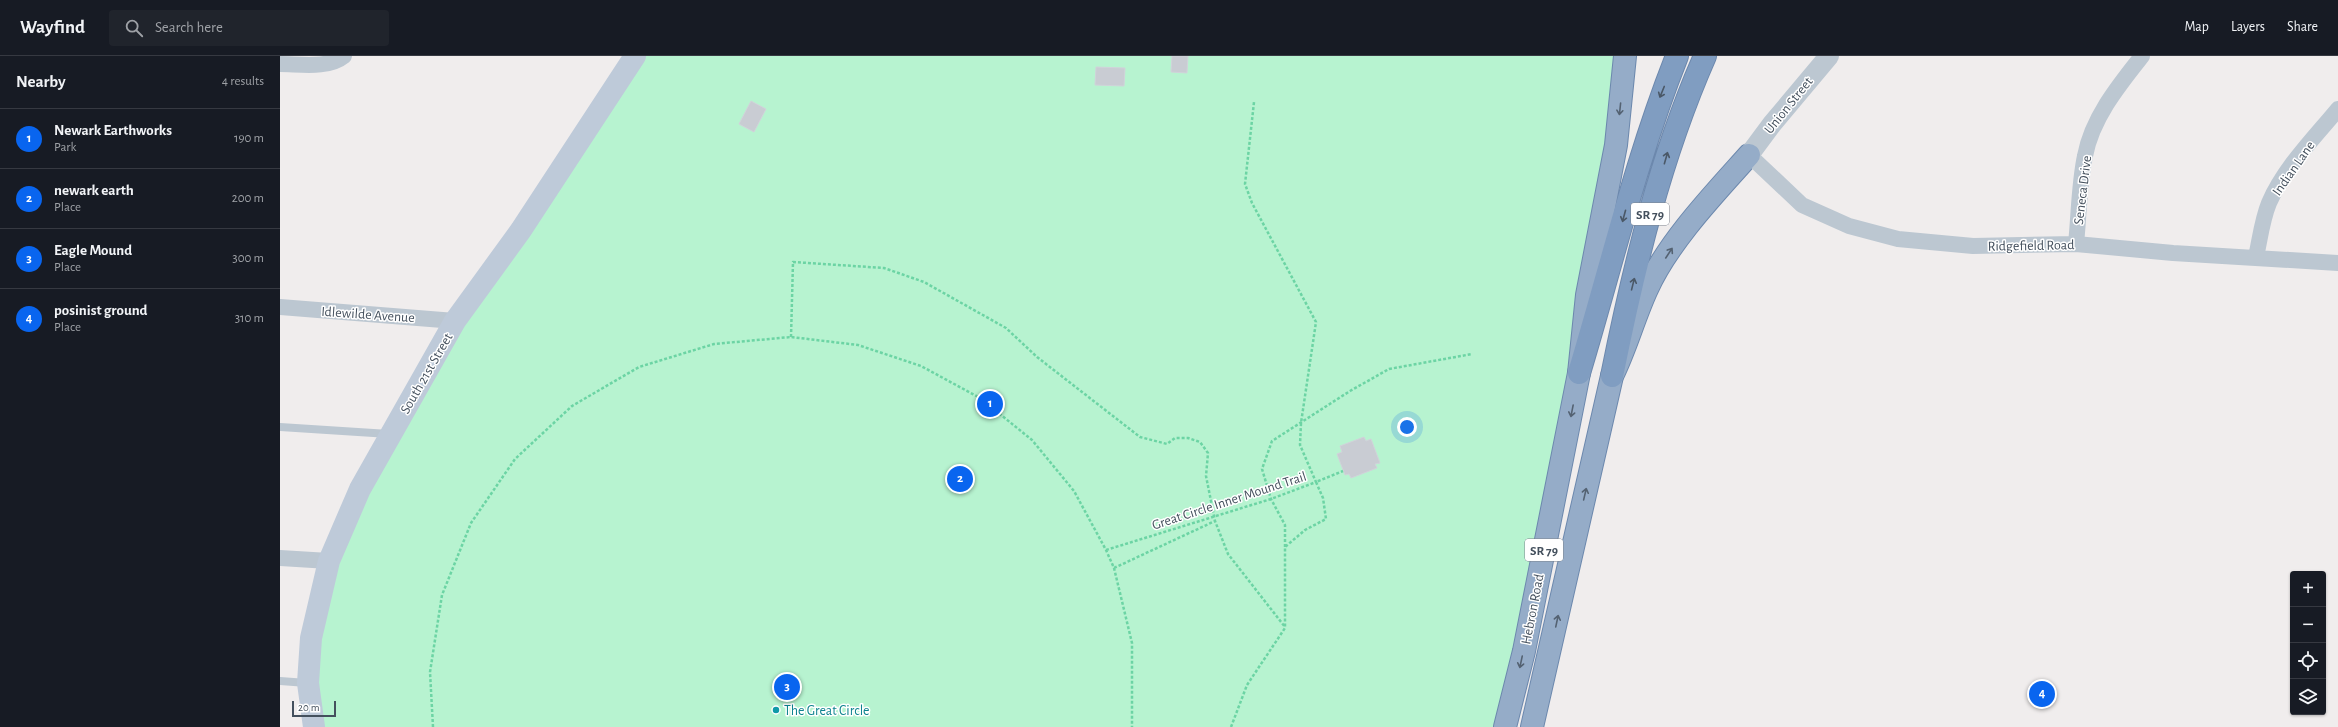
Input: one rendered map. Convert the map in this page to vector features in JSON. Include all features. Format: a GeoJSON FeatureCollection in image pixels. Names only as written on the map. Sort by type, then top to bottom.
{"type":"FeatureCollection","features":[{"type":"Feature","properties":{"kind":"highway","name":"Hebron Road"},"geometry":{"type":"LineString","coordinates":[[1505,727],[1524,651],[1579,373],[1587,295],[1616,145],[1625,56]]}},
{"type":"Feature","properties":{"kind":"highway","name":"SR 79"},"geometry":{"type":"LineString","coordinates":[[1579,373],[1636,172],[1657,106],[1677,56]]}},
{"type":"Feature","properties":{"kind":"highway","name":"SR 79"},"geometry":{"type":"LineString","coordinates":[[1612,376],[1624,319],[1652,206],[1668,151],[1705,56]]}},
{"type":"Feature","properties":{"kind":"highway","name":"Hebron Road"},"geometry":{"type":"LineString","coordinates":[[1532,727],[1612,376],[1623,353],[1648,288],[1671,250],[1712,197],[1749,156]]}},
{"type":"Feature","properties":{"kind":"main road","name":"South 21st Street"},"geometry":{"type":"LineString","coordinates":[[314,727],[308,683],[311,638],[329,561],[360,489],[390,434],[456,321],[521,230],[635,56]]}},
{"type":"Feature","properties":{"kind":"street"},"geometry":{"type":"LineString","coordinates":[[280,64],[322,64],[335,62],[344,56]]}},
{"type":"Feature","properties":{"kind":"street","name":"Union Street"},"geometry":{"type":"LineString","coordinates":[[1749,156],[1772,124],[1829,56]]}},
{"type":"Feature","properties":{"kind":"street","name":"Seneca Drive"},"geometry":{"type":"LineString","coordinates":[[2076,244],[2085,156],[2089,142],[2099,118],[2119,86],[2142,56]]}},
{"type":"Feature","properties":{"kind":"street","name":"Indian Lane"},"geometry":{"type":"LineString","coordinates":[[2256,257],[2269,203],[2284,177],[2338,109]]}},
{"type":"Feature","properties":{"kind":"street","name":"Ridgefield Road"},"geometry":{"type":"LineString","coordinates":[[1749,156],[1802,205],[1849,226],[1898,239],[1973,246],[2076,244],[2338,263]]}},
{"type":"Feature","properties":{"kind":"street","name":"Idlewilde Avenue"},"geometry":{"type":"LineString","coordinates":[[280,307],[456,321]]}},
{"type":"Feature","properties":{"kind":"street"},"geometry":{"type":"LineString","coordinates":[[280,558],[329,561]]}},
{"type":"Feature","properties":{"kind":"lane"},"geometry":{"type":"LineString","coordinates":[[280,427],[390,434]]}},
{"type":"Feature","properties":{"kind":"lane"},"geometry":{"type":"LineString","coordinates":[[280,681],[308,683]]}},
{"type":"Feature","properties":{"kind":"path","name":"Great Circle Inner Mound Trail"},"geometry":{"type":"LineString","coordinates":[[1106,550],[1272,499],[1316,482],[1300,445],[1300,423],[1316,322],[1252,203],[1246,184],[1254,102]]}},
{"type":"Feature","properties":{"kind":"path"},"geometry":{"type":"LineString","coordinates":[[791,337],[793,262],[884,268],[924,282],[1006,328],[1037,357],[1140,436],[1167,444],[1175,438],[1188,438],[1200,442],[1208,454],[1206,476],[1213,516],[1228,554],[1285,628]]}},
{"type":"Feature","properties":{"kind":"path"},"geometry":{"type":"LineString","coordinates":[[433,727],[430,672],[442,595],[471,523],[515,459],[572,406],[639,367],[714,344],[791,337],[865,347],[921,366],[980,398],[1032,440],[1074,491],[1114,568],[1132,643],[1132,727]]}},
{"type":"Feature","properties":{"kind":"path"},"geometry":{"type":"LineString","coordinates":[[1231,727],[1247,685],[1285,628],[1285,525],[1272,499],[1262,469],[1272,441],[1350,391],[1389,369],[1472,354]]}},
{"type":"Feature","properties":{"kind":"path"},"geometry":{"type":"LineString","coordinates":[[1285,547],[1305,530],[1326,519],[1323,498],[1316,482],[1344,471]]}},
{"type":"Feature","properties":{"kind":"path"},"geometry":{"type":"LineString","coordinates":[[1114,568],[1215,521]]}},
{"type":"Feature","properties":{"kind":"green space"},"geometry":{"type":"Polygon","coordinates":[[[636,56],[1625,56],[1505,727],[313,727],[311,638],[362,483],[636,56]]]}},
{"type":"Feature","properties":{"kind":"building"},"geometry":{"type":"Polygon","coordinates":[[[1172,56],[1188,56],[1187,73],[1171,72],[1172,56]]]}},
{"type":"Feature","properties":{"kind":"building"},"geometry":{"type":"Polygon","coordinates":[[[1096,67],[1125,68],[1124,86],[1095,85],[1096,67]]]}},
{"type":"Feature","properties":{"kind":"building"},"geometry":{"type":"Polygon","coordinates":[[[751,101],[766,109],[754,132],[739,124],[751,101]]]}},
{"type":"Feature","properties":{"kind":"building"},"geometry":{"type":"Polygon","coordinates":[[[1364,437],[1366,441],[1371,439],[1380,463],[1375,464],[1377,468],[1351,478],[1349,474],[1345,475],[1337,454],[1342,452],[1340,446],[1364,437]]]}},
{"type":"Feature","properties":{"kind":"place","name":"Newark Earthworks"},"geometry":{"type":"Point","coordinates":[990,404]}},
{"type":"Feature","properties":{"kind":"place","name":"newark earth"},"geometry":{"type":"Point","coordinates":[960,479]}},
{"type":"Feature","properties":{"kind":"place","name":"Eagle Mound"},"geometry":{"type":"Point","coordinates":[787,687]}},
{"type":"Feature","properties":{"kind":"place","name":"posinist ground"},"geometry":{"type":"Point","coordinates":[2042,694]}},
{"type":"Feature","properties":{"kind":"place","name":"The Great Circle"},"geometry":{"type":"Point","coordinates":[776,710]}}]}
